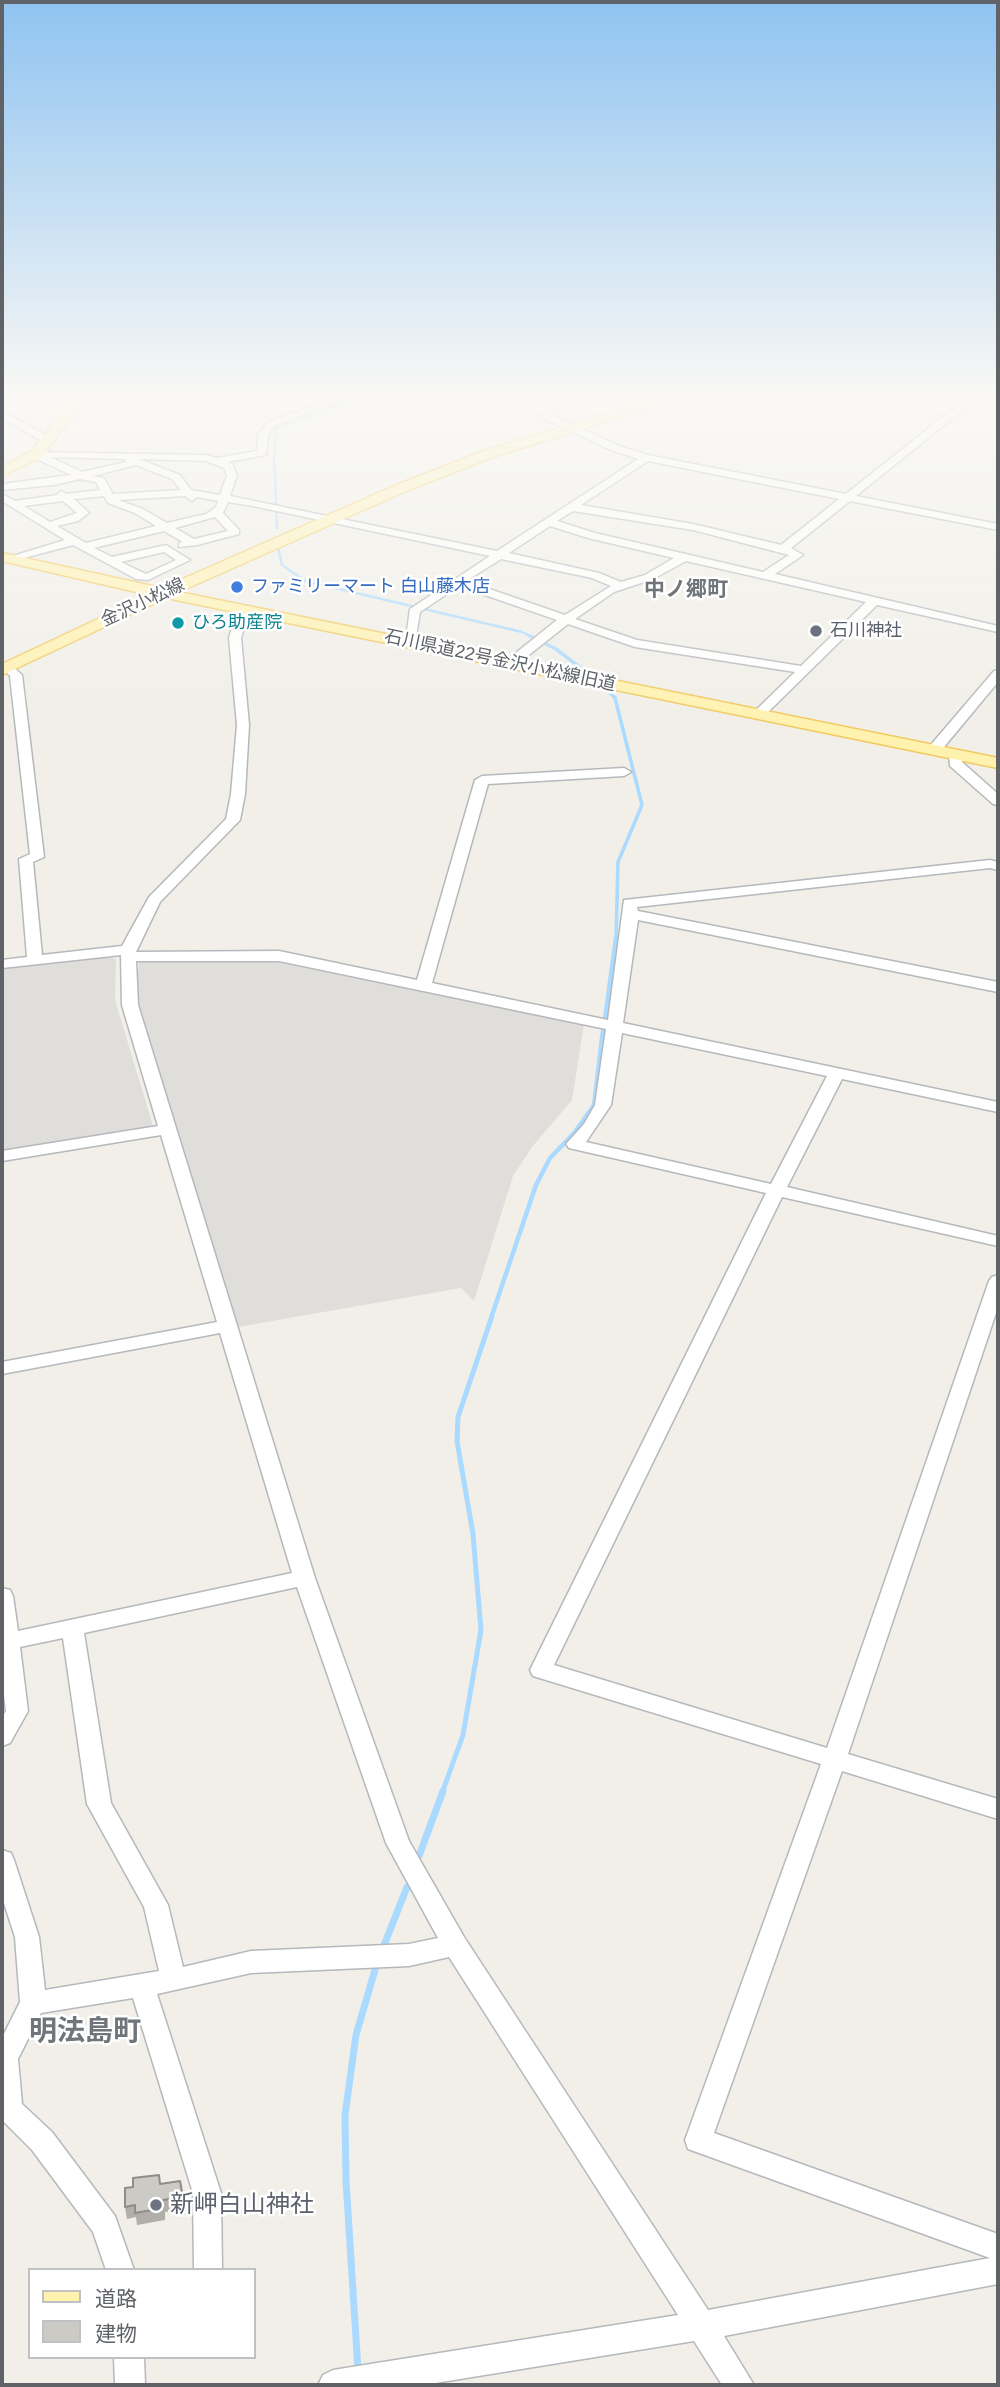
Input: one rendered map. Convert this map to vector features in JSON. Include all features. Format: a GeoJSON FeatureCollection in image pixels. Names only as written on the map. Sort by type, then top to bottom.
{"type":"FeatureCollection","features":[{"type":"Feature","properties":{"kind":"main road","name":"金沢小松線"},"geometry":{"type":"LineString","coordinates":[[3,666],[156,591],[348,507]]}},
{"type":"Feature","properties":{"kind":"main road","name":"石川県道22号金沢小松線旧道"},"geometry":{"type":"LineString","coordinates":[[5,558],[998,763]]}},
{"type":"Feature","properties":{"kind":"street"},"geometry":{"type":"LineString","coordinates":[[19,507],[140,577],[148,577],[184,560],[166,548]]}},
{"type":"Feature","properties":{"kind":"street"},"geometry":{"type":"LineString","coordinates":[[49,525],[74,519],[84,513],[77,507]]}},
{"type":"Feature","properties":{"kind":"street"},"geometry":{"type":"LineString","coordinates":[[130,507],[193,542]]}},
{"type":"Feature","properties":{"kind":"street"},"geometry":{"type":"LineString","coordinates":[[197,507],[202,518]]}},
{"type":"Feature","properties":{"kind":"street"},"geometry":{"type":"LineString","coordinates":[[5,558],[164,527],[217,513],[221,507]]}},
{"type":"Feature","properties":{"kind":"street"},"geometry":{"type":"LineString","coordinates":[[279,507],[496,556],[595,575],[620,586]]}},
{"type":"Feature","properties":{"kind":"street"},"geometry":{"type":"LineString","coordinates":[[409,642],[419,608],[571,507]]}},
{"type":"Feature","properties":{"kind":"street"},"geometry":{"type":"LineString","coordinates":[[574,507],[693,527],[783,549],[797,555],[766,575]]}},
{"type":"Feature","properties":{"kind":"street"},"geometry":{"type":"LineString","coordinates":[[783,549],[835,507]]}},
{"type":"Feature","properties":{"kind":"street"},"geometry":{"type":"LineString","coordinates":[[896,507],[998,527]]}},
{"type":"Feature","properties":{"kind":"street"},"geometry":{"type":"LineString","coordinates":[[111,561],[235,532],[217,513]]}},
{"type":"Feature","properties":{"kind":"street"},"geometry":{"type":"LineString","coordinates":[[550,522],[592,536],[998,629]]}},
{"type":"Feature","properties":{"kind":"street"},"geometry":{"type":"LineString","coordinates":[[511,663],[565,620],[620,586],[649,577],[686,556]]}},
{"type":"Feature","properties":{"kind":"street"},"geometry":{"type":"LineString","coordinates":[[457,582],[635,643],[804,670]]}},
{"type":"Feature","properties":{"kind":"street"},"geometry":{"type":"LineString","coordinates":[[759,714],[875,600]]}},
{"type":"Feature","properties":{"kind":"street"},"geometry":{"type":"LineString","coordinates":[[249,609],[239,624],[235,638],[243,725],[233,820],[154,900],[128,954],[130,1005],[304,1577],[398,1843],[455,1945],[739,2385]]}},
{"type":"Feature","properties":{"kind":"street"},"geometry":{"type":"LineString","coordinates":[[3,666],[16,675],[37,858],[26,859],[35,960]]}},
{"type":"Feature","properties":{"kind":"street"},"geometry":{"type":"LineString","coordinates":[[934,750],[998,674]]}},
{"type":"Feature","properties":{"kind":"street"},"geometry":{"type":"LineString","coordinates":[[956,754],[955,762],[998,801]]}},
{"type":"Feature","properties":{"kind":"street"},"geometry":{"type":"LineString","coordinates":[[423,986],[482,780],[624,772]]}},
{"type":"Feature","properties":{"kind":"street"},"geometry":{"type":"LineString","coordinates":[[998,866],[990,864],[629,903],[631,914],[603,1105],[591,1126],[575,1144],[998,1241]]}},
{"type":"Feature","properties":{"kind":"street"},"geometry":{"type":"LineString","coordinates":[[631,914],[998,987]]}},
{"type":"Feature","properties":{"kind":"street"},"geometry":{"type":"LineString","coordinates":[[2,964],[128,954],[279,956],[998,1107]]}},
{"type":"Feature","properties":{"kind":"street"},"geometry":{"type":"LineString","coordinates":[[837,1073],[776,1191],[541,1670],[998,1809]]}},
{"type":"Feature","properties":{"kind":"street"},"geometry":{"type":"LineString","coordinates":[[2,1156],[169,1129]]}},
{"type":"Feature","properties":{"kind":"street"},"geometry":{"type":"LineString","coordinates":[[998,1281],[834,1760],[698,2140],[998,2246]]}},
{"type":"Feature","properties":{"kind":"street"},"geometry":{"type":"LineString","coordinates":[[2,1368],[226,1326]]}},
{"type":"Feature","properties":{"kind":"street"},"geometry":{"type":"LineString","coordinates":[[10,1641],[304,1577]]}},
{"type":"Feature","properties":{"kind":"street"},"geometry":{"type":"LineString","coordinates":[[2,1596],[10,1641],[17,1711],[2,1737]]}},
{"type":"Feature","properties":{"kind":"street"},"geometry":{"type":"LineString","coordinates":[[72,1626],[99,1804],[156,1905],[174,1980]]}},
{"type":"Feature","properties":{"kind":"street"},"geometry":{"type":"LineString","coordinates":[[2,1860],[27,1937],[33,2003],[5,2058],[9,2109],[42,2141],[105,2225],[120,2268]]}},
{"type":"Feature","properties":{"kind":"street"},"geometry":{"type":"LineString","coordinates":[[33,2003],[174,1980],[251,1962],[409,1955],[455,1945]]}},
{"type":"Feature","properties":{"kind":"street"},"geometry":{"type":"LineString","coordinates":[[142,1986],[207,2193],[208,2268]]}},
{"type":"Feature","properties":{"kind":"street"},"geometry":{"type":"LineString","coordinates":[[337,2385],[383,2380],[701,2326],[998,2270]]}},
{"type":"Feature","properties":{"kind":"street"},"geometry":{"type":"LineString","coordinates":[[129,2359],[130,2385]]}},
{"type":"Feature","properties":{"kind":"shaded area"},"geometry":{"type":"Polygon","coordinates":[[[106,957],[116,959],[115,1000],[153,1126],[2,1153],[2,968],[106,957]]]}},
{"type":"Feature","properties":{"kind":"shaded area"},"geometry":{"type":"Polygon","coordinates":[[[139,961],[275,962],[584,1025],[572,1100],[532,1147],[513,1176],[474,1301],[461,1288],[238,1327],[136,996],[139,961]]]}},
{"type":"Feature","properties":{"kind":"building"},"geometry":{"type":"Polygon","coordinates":[[[159,2175],[160,2184],[180,2181],[183,2197],[163,2200],[163,2208],[135,2213],[135,2205],[125,2207],[125,2188],[133,2187],[133,2178],[159,2175]]]}},
{"type":"Feature","properties":{"kind":"waterway"},"geometry":{"type":"LineString","coordinates":[[276,507],[277,528]]}},
{"type":"Feature","properties":{"kind":"waterway"},"geometry":{"type":"LineString","coordinates":[[278,547],[282,565],[305,581],[522,632],[556,649],[586,672]]}},
{"type":"Feature","properties":{"kind":"waterway"},"geometry":{"type":"LineString","coordinates":[[608,690],[615,698],[642,805],[618,862],[616,940]]}},
{"type":"Feature","properties":{"kind":"waterway"},"geometry":{"type":"LineString","coordinates":[[605,1019],[616,938]]}},
{"type":"Feature","properties":{"kind":"waterway"},"geometry":{"type":"LineString","coordinates":[[491,1318],[536,1185],[550,1158],[575,1132],[594,1105],[603,1030]]}},
{"type":"Feature","properties":{"kind":"waterway"},"geometry":{"type":"LineString","coordinates":[[442,1793],[463,1735],[481,1630],[473,1534],[457,1441],[458,1417],[492,1316]]}},
{"type":"Feature","properties":{"kind":"waterway"},"geometry":{"type":"LineString","coordinates":[[419,1856],[443,1791]]}},
{"type":"Feature","properties":{"kind":"waterway"},"geometry":{"type":"LineString","coordinates":[[383,1948],[407,1887]]}},
{"type":"Feature","properties":{"kind":"waterway"},"geometry":{"type":"LineString","coordinates":[[358,2370],[346,2181],[345,2115],[356,2035],[377,1963]]}},
{"type":"Feature","properties":{"kind":"place","name":"ファミリーマート 白山藤木店"},"geometry":{"type":"Point","coordinates":[237,587]}},
{"type":"Feature","properties":{"kind":"place","name":"ひろ助産院"},"geometry":{"type":"Point","coordinates":[178,623]}},
{"type":"Feature","properties":{"kind":"place","name":"石川神社"},"geometry":{"type":"Point","coordinates":[816,631]}},
{"type":"Feature","properties":{"kind":"place","name":"新岬白山神社"},"geometry":{"type":"Point","coordinates":[156,2205]}},
{"type":"Feature","properties":{"kind":"district","name":"中ノ郷町"},"geometry":{"type":"Point","coordinates":[686,590]}},
{"type":"Feature","properties":{"kind":"district","name":"明法島町"},"geometry":{"type":"Point","coordinates":[85,2032]}}]}
